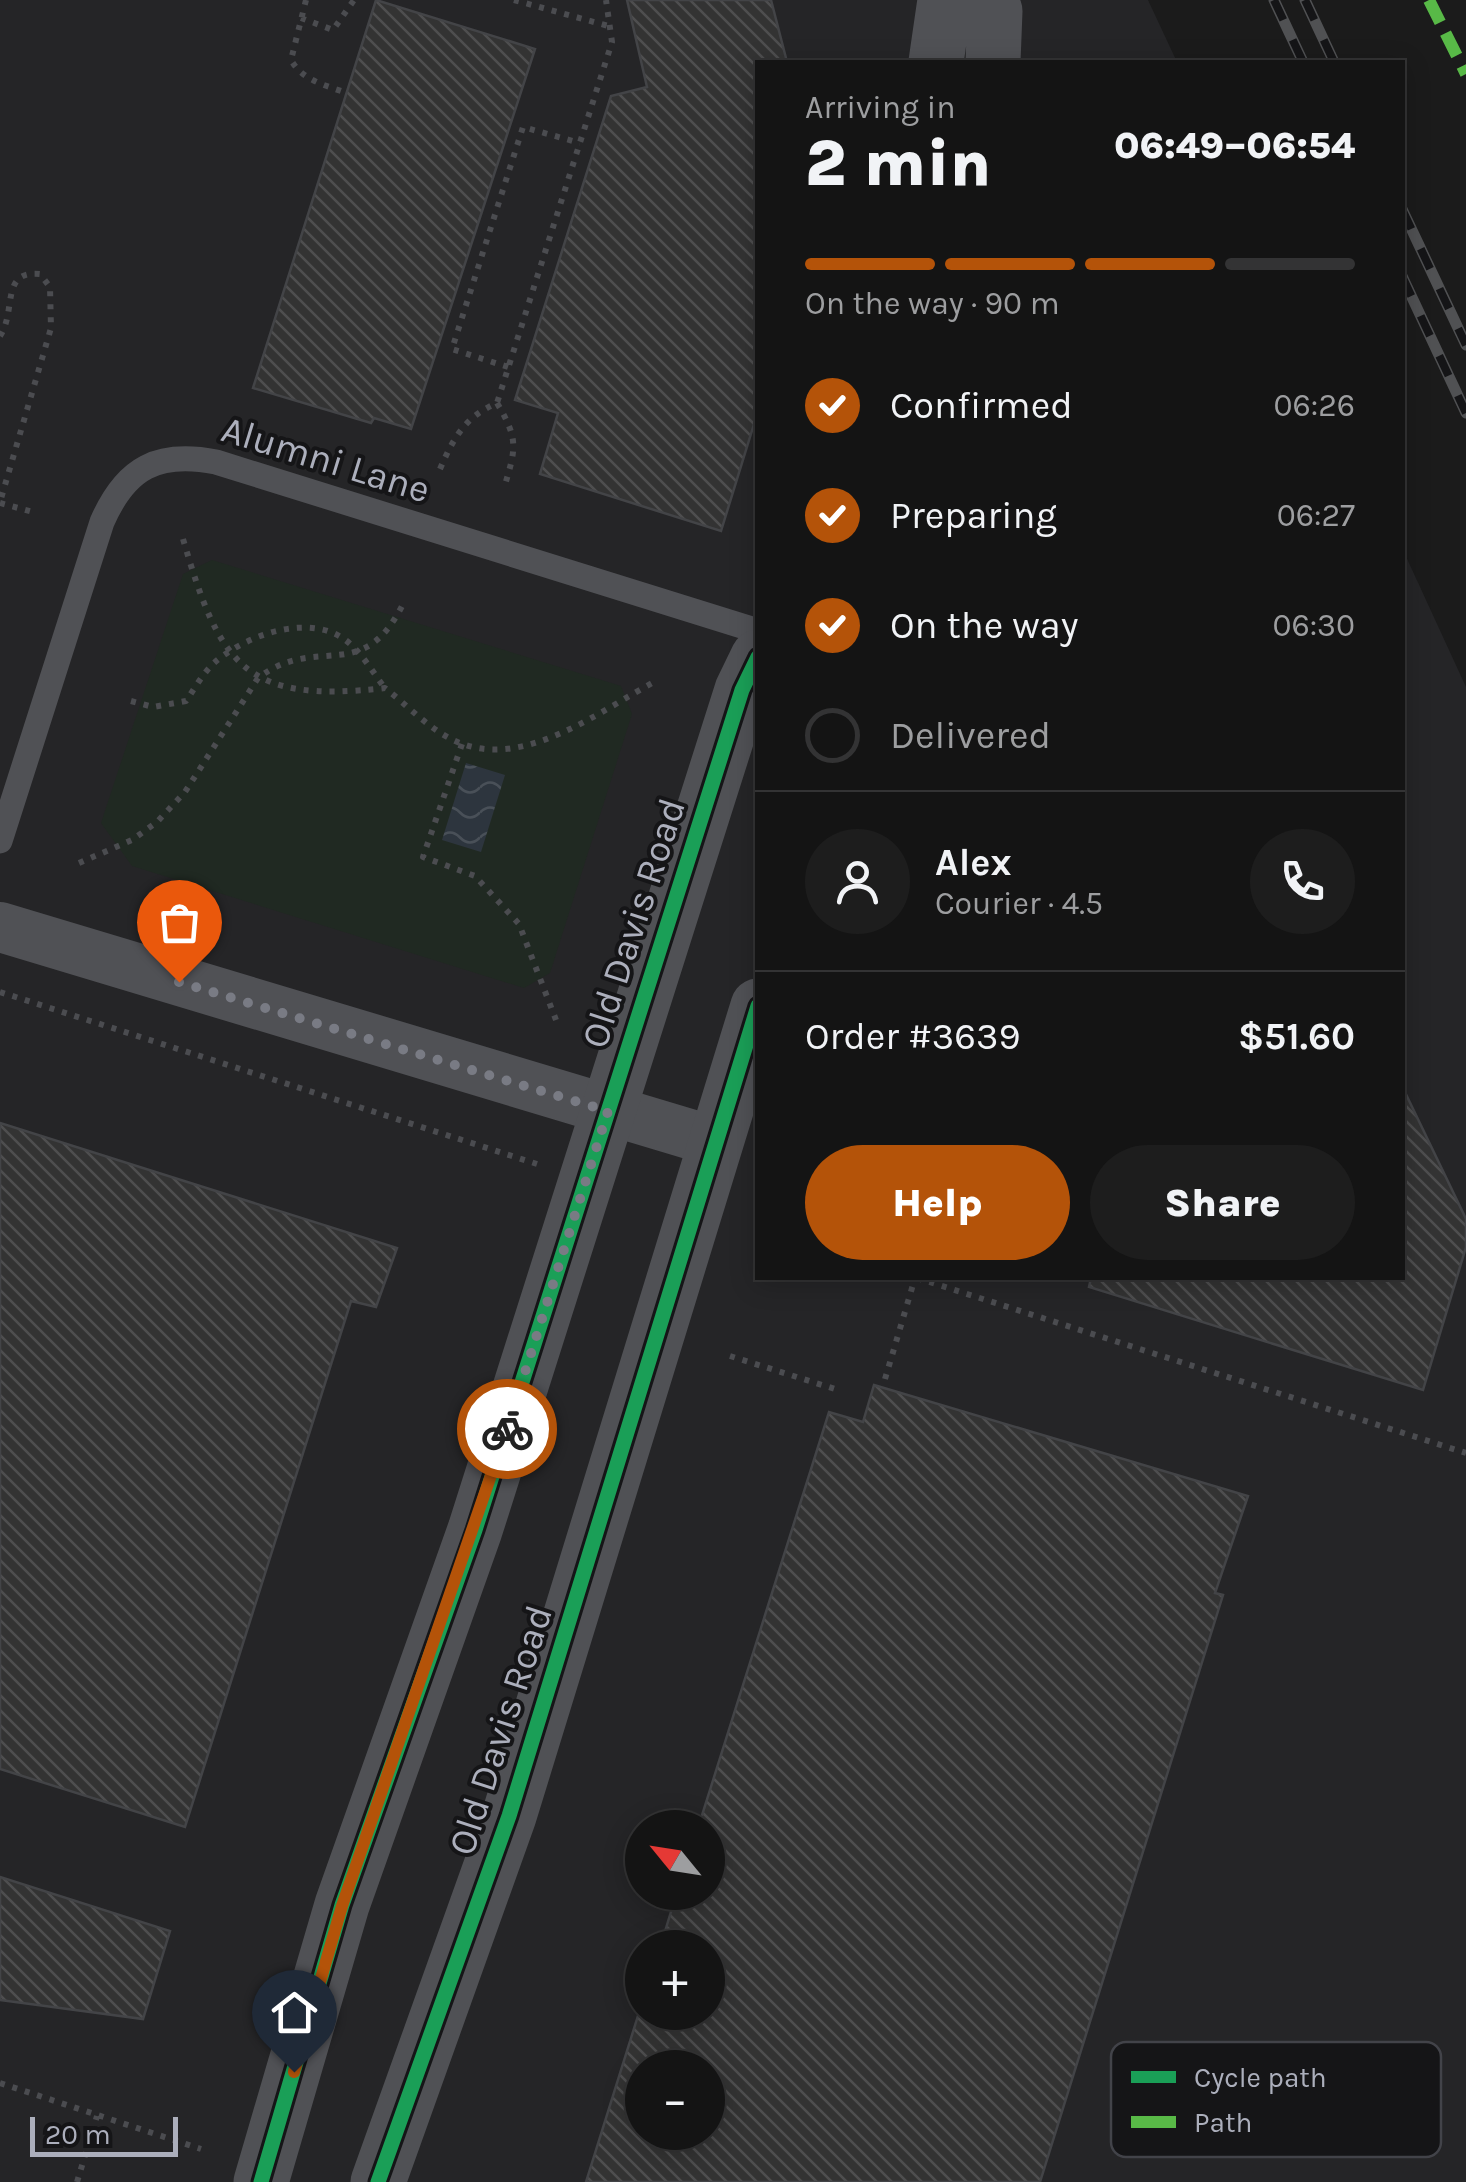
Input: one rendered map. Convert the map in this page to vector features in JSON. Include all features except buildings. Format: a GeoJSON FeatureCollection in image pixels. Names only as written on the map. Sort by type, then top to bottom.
{"type":"FeatureCollection","features":[{"type":"Feature","properties":{"kind":"street"},"geometry":{"type":"LineString","coordinates":[[936,60],[945,0]]}},
{"type":"Feature","properties":{"kind":"street"},"geometry":{"type":"LineString","coordinates":[[991,0],[995,11],[992,60]]}},
{"type":"Feature","properties":{"kind":"street","name":"Old Davis Road"},"geometry":{"type":"LineString","coordinates":[[261,2182],[342,1906],[474,1530],[742,690],[755,662]]}},
{"type":"Feature","properties":{"kind":"street"},"geometry":{"type":"LineString","coordinates":[[0,927],[716,1142]]}},
{"type":"Feature","properties":{"kind":"street","name":"Old Davis Road"},"geometry":{"type":"LineString","coordinates":[[378,2182],[509,1816],[755,1016]]}},
{"type":"Feature","properties":{"kind":"lane","name":"Alumni Lane"},"geometry":{"type":"LineString","coordinates":[[0,841],[102,522],[114,494],[136,472],[158,462],[186,457],[216,462],[755,630]]}},
{"type":"Feature","properties":{"kind":"path"},"geometry":{"type":"LineString","coordinates":[[306,0],[292,49],[297,70],[341,91]]}},
{"type":"Feature","properties":{"kind":"path"},"geometry":{"type":"LineString","coordinates":[[301,18],[333,30],[354,0]]}},
{"type":"Feature","properties":{"kind":"path"},"geometry":{"type":"LineString","coordinates":[[514,0],[613,28]]}},
{"type":"Feature","properties":{"kind":"path"},"geometry":{"type":"LineString","coordinates":[[504,488],[516,448],[513,430],[498,403],[613,28],[606,0]]}},
{"type":"Feature","properties":{"kind":"path"},"geometry":{"type":"LineString","coordinates":[[508,367],[452,349],[523,127],[580,144]]}},
{"type":"Feature","properties":{"kind":"path"},"geometry":{"type":"LineString","coordinates":[[0,336],[6,326],[6,293],[13,279],[24,272],[40,274],[50,287],[52,328],[0,502],[33,512]]}},
{"type":"Feature","properties":{"kind":"path"},"geometry":{"type":"LineString","coordinates":[[440,469],[454,436],[472,414],[498,403]]}},
{"type":"Feature","properties":{"kind":"path"},"geometry":{"type":"LineString","coordinates":[[182,538],[206,613],[229,651],[258,678],[294,692],[328,694],[385,688]]}},
{"type":"Feature","properties":{"kind":"path"},"geometry":{"type":"LineString","coordinates":[[79,863],[132,840],[157,822],[185,792],[258,678],[275,665],[305,656],[358,654],[388,634],[402,606]]}},
{"type":"Feature","properties":{"kind":"path"},"geometry":{"type":"LineString","coordinates":[[131,701],[153,707],[186,700],[208,668],[229,651],[259,636],[301,628],[344,638],[385,688],[462,744],[509,749],[578,726],[656,681]]}},
{"type":"Feature","properties":{"kind":"path"},"geometry":{"type":"LineString","coordinates":[[462,744],[423,856],[475,876],[519,924],[556,1020]]}},
{"type":"Feature","properties":{"kind":"path"},"geometry":{"type":"LineString","coordinates":[[0,992],[548,1167]]}},
{"type":"Feature","properties":{"kind":"path"},"geometry":{"type":"LineString","coordinates":[[884,1379],[915,1280]]}},
{"type":"Feature","properties":{"kind":"path"},"geometry":{"type":"LineString","coordinates":[[922,1280],[1466,1453]]}},
{"type":"Feature","properties":{"kind":"path"},"geometry":{"type":"LineString","coordinates":[[730,1356],[836,1389]]}},
{"type":"Feature","properties":{"kind":"path"},"geometry":{"type":"LineString","coordinates":[[0,2083],[200,2149]]}},
{"type":"Feature","properties":{"kind":"path"},"geometry":{"type":"LineString","coordinates":[[77,2182],[97,2116]]}},
{"type":"Feature","properties":{"kind":"shaded area"},"geometry":{"type":"Polygon","coordinates":[[[0,0],[1148,0],[1176,60],[755,60],[755,1280],[1405,1280],[1405,554],[1466,687],[1466,2182],[0,2182],[0,0]]]}},
{"type":"Feature","properties":{"kind":"shaded area"},"geometry":{"type":"Polygon","coordinates":[[[212,560],[621,686],[632,714],[550,973],[524,988],[132,866],[101,823],[183,574],[212,560]]]}},
{"type":"Feature","properties":{"kind":"water"},"geometry":{"type":"Polygon","coordinates":[[[466,763],[505,775],[481,852],[442,840],[466,763]]]}},
{"type":"Feature","properties":{"kind":"railway"},"geometry":{"type":"LineString","coordinates":[[1274,0],[1302,60]]}},
{"type":"Feature","properties":{"kind":"railway"},"geometry":{"type":"LineString","coordinates":[[1305,0],[1333,60]]}},
{"type":"Feature","properties":{"kind":"railway"},"geometry":{"type":"LineString","coordinates":[[1405,215],[1466,345]]}},
{"type":"Feature","properties":{"kind":"railway"},"geometry":{"type":"LineString","coordinates":[[1405,282],[1466,413]]}},
{"type":"Feature","properties":{"kind":"marked path"},"geometry":{"type":"LineString","coordinates":[[1429,0],[1466,74]]}},
{"type":"Feature","properties":{"kind":"cycle path"},"geometry":{"type":"LineString","coordinates":[[261,2182],[342,1905],[475,1530],[742,690],[755,663]]}},
{"type":"Feature","properties":{"kind":"cycle path"},"geometry":{"type":"LineString","coordinates":[[378,2182],[509,1816],[755,1016]]}},
{"type":"Feature","properties":{"kind":"way so far"},"geometry":{"type":"LineString","coordinates":[[179,982],[608,1111],[507,1429]]}},
{"type":"Feature","properties":{"kind":"route"},"geometry":{"type":"LineString","coordinates":[[294,2072],[342,1906],[507,1429]]}}]}
